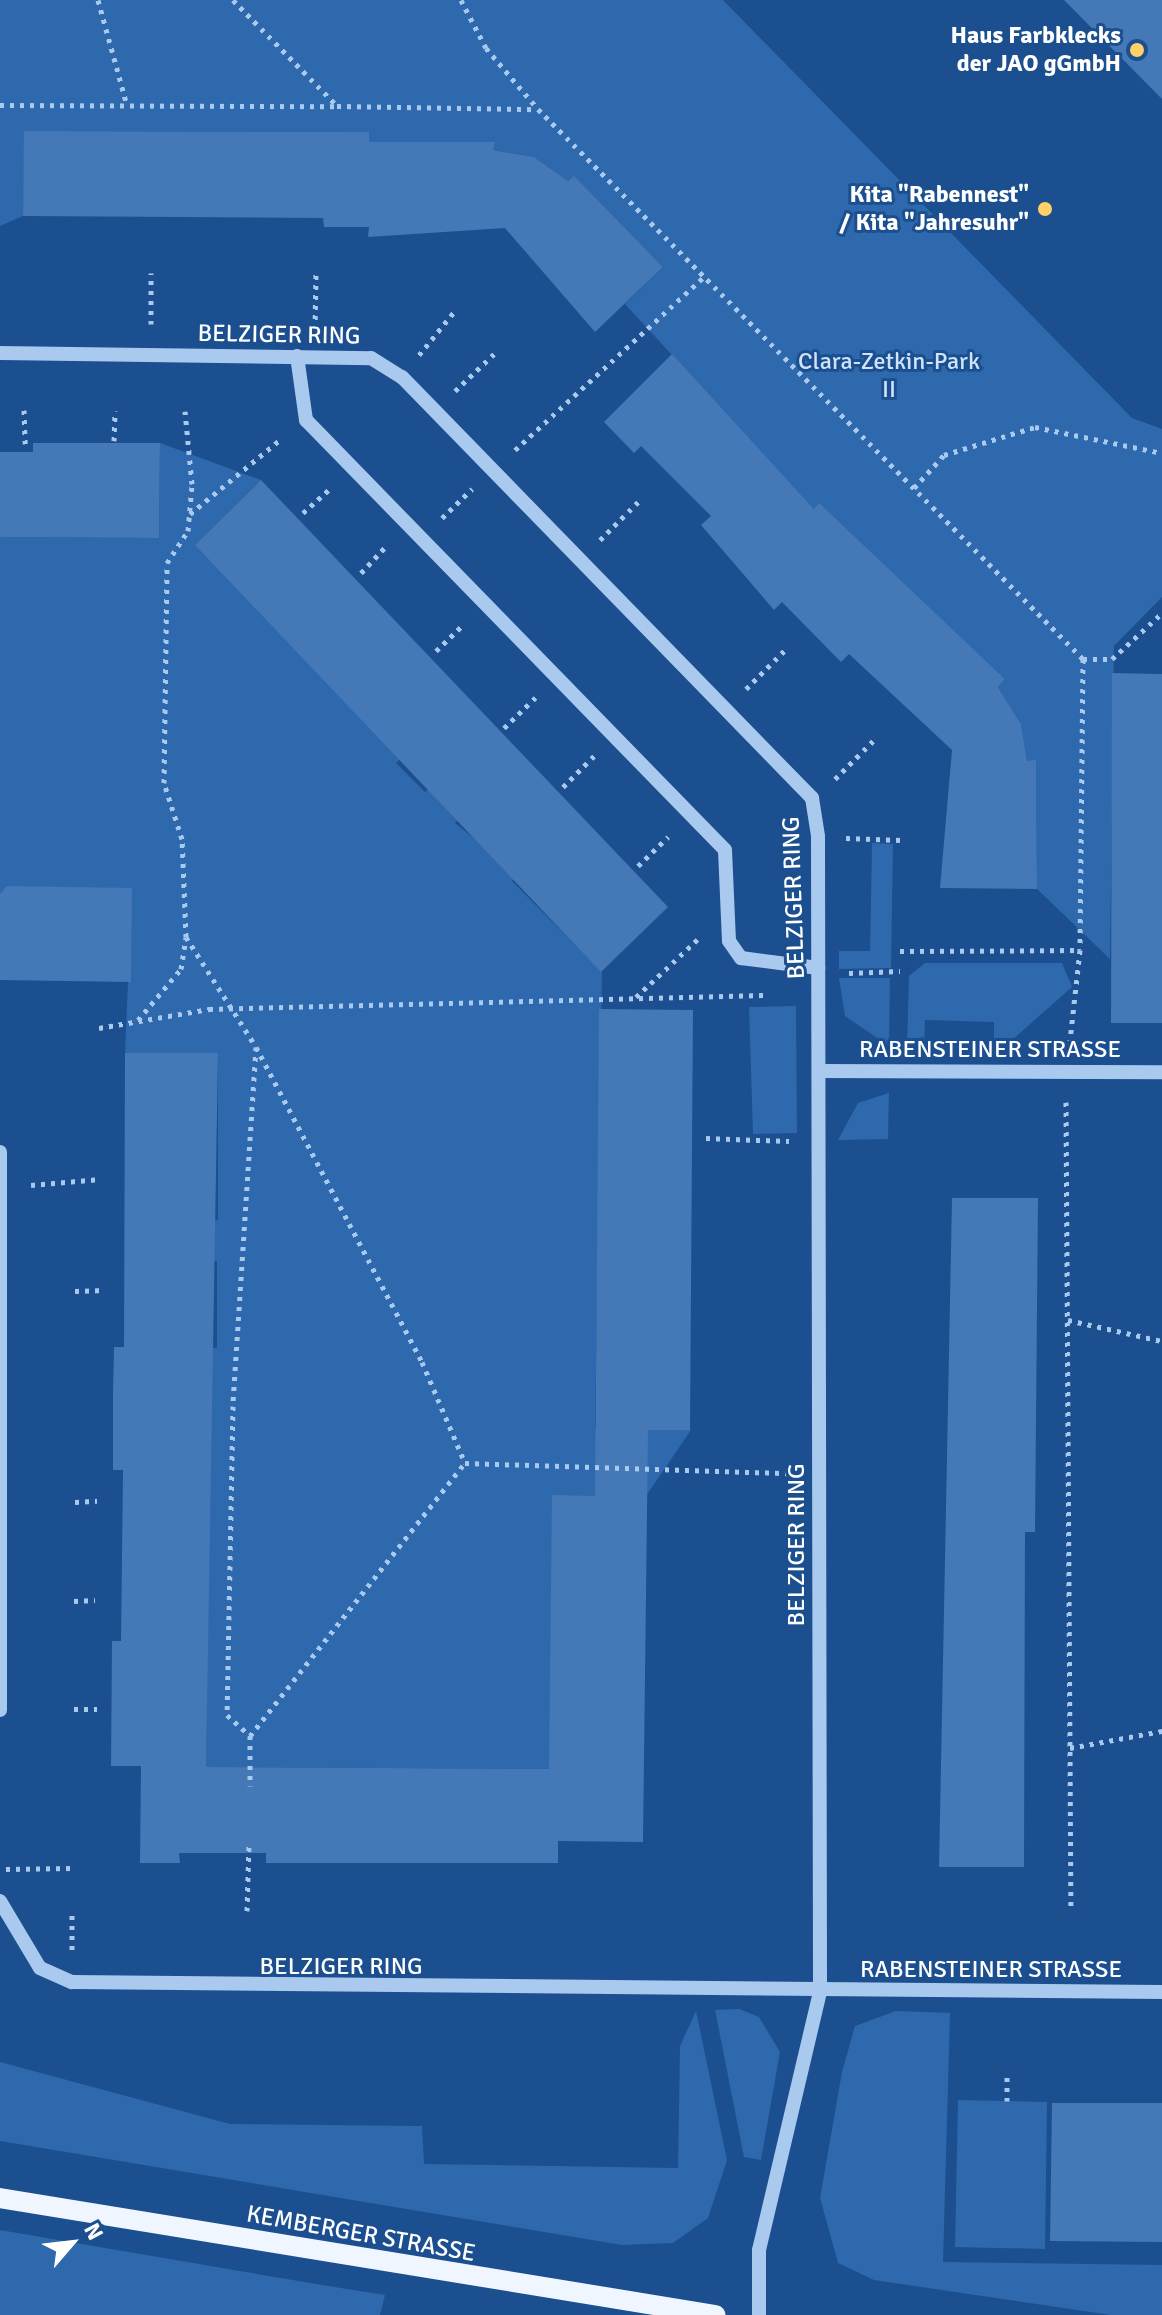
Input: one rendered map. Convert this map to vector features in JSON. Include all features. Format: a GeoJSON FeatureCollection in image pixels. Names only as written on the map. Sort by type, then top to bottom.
{"type":"FeatureCollection","features":[{"type":"Feature","properties":{"kind":"main road","name":"KEMBERGER STRASSE"},"geometry":{"type":"LineString","coordinates":[[0,2198],[715,2315]]}},
{"type":"Feature","properties":{"kind":"street","name":"BELZIGER RING"},"geometry":{"type":"LineString","coordinates":[[0,353],[371,358],[402,377],[433,413],[812,798],[818,837],[820,1992],[759,2250],[759,2315]]}},
{"type":"Feature","properties":{"kind":"street"},"geometry":{"type":"LineString","coordinates":[[297,356],[306,420],[725,850],[729,941],[741,958],[818,968]]}},
{"type":"Feature","properties":{"kind":"street","name":"RABENSTEINER STRASSE"},"geometry":{"type":"LineString","coordinates":[[819,1071],[1162,1072]]}},
{"type":"Feature","properties":{"kind":"street"},"geometry":{"type":"LineString","coordinates":[[0,1152],[5,1189],[0,1710]]}},
{"type":"Feature","properties":{"kind":"street","name":"BELZIGER RING"},"geometry":{"type":"LineString","coordinates":[[0,1901],[40,1968],[72,1982],[820,1992]]}},
{"type":"Feature","properties":{"kind":"street","name":"RABENSTEINER STRASSE"},"geometry":{"type":"LineString","coordinates":[[820,1992],[1162,1992]]}},
{"type":"Feature","properties":{"kind":"path"},"geometry":{"type":"LineString","coordinates":[[98,0],[127,105]]}},
{"type":"Feature","properties":{"kind":"path"},"geometry":{"type":"LineString","coordinates":[[233,0],[337,106]]}},
{"type":"Feature","properties":{"kind":"path"},"geometry":{"type":"LineString","coordinates":[[461,0],[486,48],[538,109],[706,275],[1083,659],[1080,950],[1066,1071],[1071,1911]]}},
{"type":"Feature","properties":{"kind":"path"},"geometry":{"type":"LineString","coordinates":[[0,105],[538,109]]}},
{"type":"Feature","properties":{"kind":"path"},"geometry":{"type":"LineString","coordinates":[[150,355],[151,273]]}},
{"type":"Feature","properties":{"kind":"path"},"geometry":{"type":"LineString","coordinates":[[315,357],[316,274]]}},
{"type":"Feature","properties":{"kind":"path"},"geometry":{"type":"LineString","coordinates":[[420,538],[706,275]]}},
{"type":"Feature","properties":{"kind":"path"},"geometry":{"type":"LineString","coordinates":[[402,377],[454,312]]}},
{"type":"Feature","properties":{"kind":"path"},"geometry":{"type":"LineString","coordinates":[[433,413],[495,353]]}},
{"type":"Feature","properties":{"kind":"path"},"geometry":{"type":"LineString","coordinates":[[24,410],[25,444]]}},
{"type":"Feature","properties":{"kind":"path"},"geometry":{"type":"LineString","coordinates":[[114,441],[115,411]]}},
{"type":"Feature","properties":{"kind":"path"},"geometry":{"type":"LineString","coordinates":[[185,411],[190,514]]}},
{"type":"Feature","properties":{"kind":"path"},"geometry":{"type":"LineString","coordinates":[[914,488],[944,455],[1035,427],[1162,453]]}},
{"type":"Feature","properties":{"kind":"path"},"geometry":{"type":"LineString","coordinates":[[137,1022],[181,969],[186,937],[182,839],[164,783],[167,563],[190,514],[285,436]]}},
{"type":"Feature","properties":{"kind":"path"},"geometry":{"type":"LineString","coordinates":[[303,513],[333,486]]}},
{"type":"Feature","properties":{"kind":"path"},"geometry":{"type":"LineString","coordinates":[[580,561],[639,501]]}},
{"type":"Feature","properties":{"kind":"path"},"geometry":{"type":"LineString","coordinates":[[361,573],[390,543]]}},
{"type":"Feature","properties":{"kind":"path"},"geometry":{"type":"LineString","coordinates":[[1083,659],[1112,659],[1162,613]]}},
{"type":"Feature","properties":{"kind":"path"},"geometry":{"type":"LineString","coordinates":[[436,651],[467,621]]}},
{"type":"Feature","properties":{"kind":"path"},"geometry":{"type":"LineString","coordinates":[[724,711],[785,650]]}},
{"type":"Feature","properties":{"kind":"path"},"geometry":{"type":"LineString","coordinates":[[504,728],[539,694]]}},
{"type":"Feature","properties":{"kind":"path"},"geometry":{"type":"LineString","coordinates":[[812,798],[874,740]]}},
{"type":"Feature","properties":{"kind":"path"},"geometry":{"type":"LineString","coordinates":[[563,787],[598,752]]}},
{"type":"Feature","properties":{"kind":"path"},"geometry":{"type":"LineString","coordinates":[[638,866],[675,831]]}},
{"type":"Feature","properties":{"kind":"path"},"geometry":{"type":"LineString","coordinates":[[818,837],[901,840]]}},
{"type":"Feature","properties":{"kind":"path"},"geometry":{"type":"LineString","coordinates":[[635,998],[705,932]]}},
{"type":"Feature","properties":{"kind":"path"},"geometry":{"type":"LineString","coordinates":[[186,937],[235,1008],[256,1047],[422,1362],[465,1463]]}},
{"type":"Feature","properties":{"kind":"path"},"geometry":{"type":"LineString","coordinates":[[900,951],[1080,950]]}},
{"type":"Feature","properties":{"kind":"path"},"geometry":{"type":"LineString","coordinates":[[839,973],[900,971]]}},
{"type":"Feature","properties":{"kind":"path"},"geometry":{"type":"LineString","coordinates":[[99,1028],[235,1008],[780,993]]}},
{"type":"Feature","properties":{"kind":"path"},"geometry":{"type":"LineString","coordinates":[[250,1736],[227,1715],[233,1406],[256,1047]]}},
{"type":"Feature","properties":{"kind":"path"},"geometry":{"type":"LineString","coordinates":[[706,1138],[819,1142]]}},
{"type":"Feature","properties":{"kind":"path"},"geometry":{"type":"LineString","coordinates":[[5,1189],[101,1179]]}},
{"type":"Feature","properties":{"kind":"path"},"geometry":{"type":"LineString","coordinates":[[75,1291],[105,1290]]}},
{"type":"Feature","properties":{"kind":"path"},"geometry":{"type":"LineString","coordinates":[[1068,1320],[1162,1341]]}},
{"type":"Feature","properties":{"kind":"path"},"geometry":{"type":"LineString","coordinates":[[465,1463],[819,1474]]}},
{"type":"Feature","properties":{"kind":"path"},"geometry":{"type":"LineString","coordinates":[[250,1786],[250,1736],[465,1463]]}},
{"type":"Feature","properties":{"kind":"path"},"geometry":{"type":"LineString","coordinates":[[75,1502],[97,1501]]}},
{"type":"Feature","properties":{"kind":"path"},"geometry":{"type":"LineString","coordinates":[[74,1601],[95,1600]]}},
{"type":"Feature","properties":{"kind":"path"},"geometry":{"type":"LineString","coordinates":[[74,1709],[97,1709]]}},
{"type":"Feature","properties":{"kind":"path"},"geometry":{"type":"LineString","coordinates":[[1070,1748],[1162,1731]]}},
{"type":"Feature","properties":{"kind":"path"},"geometry":{"type":"LineString","coordinates":[[247,1911],[249,1844]]}},
{"type":"Feature","properties":{"kind":"path"},"geometry":{"type":"LineString","coordinates":[[0,1869],[73,1868]]}},
{"type":"Feature","properties":{"kind":"path"},"geometry":{"type":"LineString","coordinates":[[1007,2072],[1007,2101]]}},
{"type":"Feature","properties":{"kind":"green space","name":"Clara-Zetkin-Park II"},"geometry":{"type":"Polygon","coordinates":[[[0,0],[723,0],[1132,418],[1162,429],[1162,597],[1114,646],[1110,959],[1037,889],[1036,761],[1027,761],[1021,724],[998,687],[1005,679],[819,504],[814,509],[625,304],[663,267],[574,177],[568,181],[534,157],[493,150],[494,142],[369,142],[368,132],[25,131],[23,216],[0,226],[0,0]]]}},
{"type":"Feature","properties":{"kind":"green space"},"geometry":{"type":"Polygon","coordinates":[[[160,443],[261,480],[196,544],[403,756],[396,763],[425,792],[432,786],[461,816],[455,823],[518,874],[512,881],[602,972],[595,1429],[691,1430],[646,1496],[552,1496],[558,1769],[206,1767],[209,1348],[217,1348],[217,1261],[210,1261],[209,1221],[218,1220],[218,1053],[125,1053],[132,888],[0,894],[0,537],[159,538],[160,443]]]}},
{"type":"Feature","properties":{"kind":"green space"},"geometry":{"type":"Polygon","coordinates":[[[872,843],[893,844],[891,968],[839,969],[839,951],[870,951],[872,843]]]}},
{"type":"Feature","properties":{"kind":"green space"},"geometry":{"type":"Polygon","coordinates":[[[925,963],[1062,963],[1072,987],[1002,1049],[994,1049],[994,1022],[925,1020],[924,1049],[907,1049],[909,976],[925,963]]]}},
{"type":"Feature","properties":{"kind":"green space"},"geometry":{"type":"Polygon","coordinates":[[[839,978],[890,978],[889,1046],[845,1016],[839,978]]]}},
{"type":"Feature","properties":{"kind":"green space"},"geometry":{"type":"Polygon","coordinates":[[[796,1006],[797,1133],[753,1134],[749,1007],[796,1006]]]}},
{"type":"Feature","properties":{"kind":"green space"},"geometry":{"type":"Polygon","coordinates":[[[889,1093],[888,1139],[838,1140],[858,1103],[889,1093]]]}},
{"type":"Feature","properties":{"kind":"green space"},"geometry":{"type":"Polygon","coordinates":[[[739,2009],[759,2017],[780,2052],[761,2160],[744,2157],[715,2010],[739,2009]]]}},
{"type":"Feature","properties":{"kind":"green space"},"geometry":{"type":"Polygon","coordinates":[[[696,2011],[727,2160],[708,2218],[673,2243],[622,2245],[0,2141],[0,2062],[230,2124],[422,2126],[424,2164],[678,2168],[680,2046],[696,2011]]]}},
{"type":"Feature","properties":{"kind":"green space"},"geometry":{"type":"Polygon","coordinates":[[[896,2011],[950,2013],[943,2262],[1162,2265],[1162,2315],[1111,2315],[874,2280],[838,2263],[820,2198],[842,2072],[855,2026],[896,2011]]]}},
{"type":"Feature","properties":{"kind":"green space"},"geometry":{"type":"Polygon","coordinates":[[[958,2100],[1047,2102],[1045,2249],[955,2247],[958,2100]]]}},
{"type":"Feature","properties":{"kind":"green space"},"geometry":{"type":"Polygon","coordinates":[[[0,2230],[385,2295],[380,2315],[0,2315],[0,2230]]]}},
{"type":"Feature","properties":{"kind":"building","name":"Haus Farbklecks der JAO gGmbH"},"geometry":{"type":"Polygon","coordinates":[[[1064,0],[1162,0],[1162,99],[1064,0]]]}},
{"type":"Feature","properties":{"kind":"building"},"geometry":{"type":"Polygon","coordinates":[[[24,131],[369,132],[369,142],[495,142],[493,150],[534,157],[568,181],[574,176],[663,267],[595,332],[505,228],[368,237],[369,227],[324,227],[323,218],[23,216],[24,131]]]}},
{"type":"Feature","properties":{"kind":"building"},"geometry":{"type":"Polygon","coordinates":[[[672,354],[814,509],[819,503],[1005,679],[998,687],[1021,724],[1027,761],[1036,760],[1037,889],[940,888],[952,750],[849,654],[841,662],[782,602],[774,610],[701,525],[711,516],[641,446],[634,453],[604,422],[672,354]]]}},
{"type":"Feature","properties":{"kind":"building"},"geometry":{"type":"Polygon","coordinates":[[[33,443],[160,443],[159,538],[0,537],[0,452],[33,452],[33,443]]]}},
{"type":"Feature","properties":{"kind":"building"},"geometry":{"type":"Polygon","coordinates":[[[261,480],[668,907],[601,972],[195,545],[261,480]]]}},
{"type":"Feature","properties":{"kind":"building"},"geometry":{"type":"Polygon","coordinates":[[[1112,673],[1162,674],[1162,1023],[1111,1023],[1112,673]]]}},
{"type":"Feature","properties":{"kind":"building"},"geometry":{"type":"Polygon","coordinates":[[[7,886],[132,888],[131,982],[0,980],[0,894],[7,886]]]}},
{"type":"Feature","properties":{"kind":"building"},"geometry":{"type":"Polygon","coordinates":[[[599,1009],[693,1010],[690,1430],[648,1430],[643,1842],[558,1841],[558,1863],[266,1863],[266,1853],[179,1853],[180,1863],[140,1863],[141,1766],[111,1766],[112,1641],[121,1641],[123,1470],[113,1470],[113,1392],[114,1347],[124,1347],[125,1053],[218,1053],[206,1767],[549,1769],[552,1495],[595,1496],[599,1009]]]}},
{"type":"Feature","properties":{"kind":"building"},"geometry":{"type":"Polygon","coordinates":[[[952,1198],[1038,1198],[1035,1532],[1025,1532],[1024,1867],[939,1867],[952,1198]]]}},
{"type":"Feature","properties":{"kind":"building"},"geometry":{"type":"Polygon","coordinates":[[[1052,2103],[1162,2103],[1162,2242],[1050,2241],[1052,2103]]]}},
{"type":"Feature","properties":{"kind":"place","name":"Haus Farbklecks der JAO gGmbH"},"geometry":{"type":"Point","coordinates":[1137,50]}},
{"type":"Feature","properties":{"kind":"place","name":"Kita \"Rabennest\" / Kita \"Jahresuhr\""},"geometry":{"type":"Point","coordinates":[1045,209]}}]}
